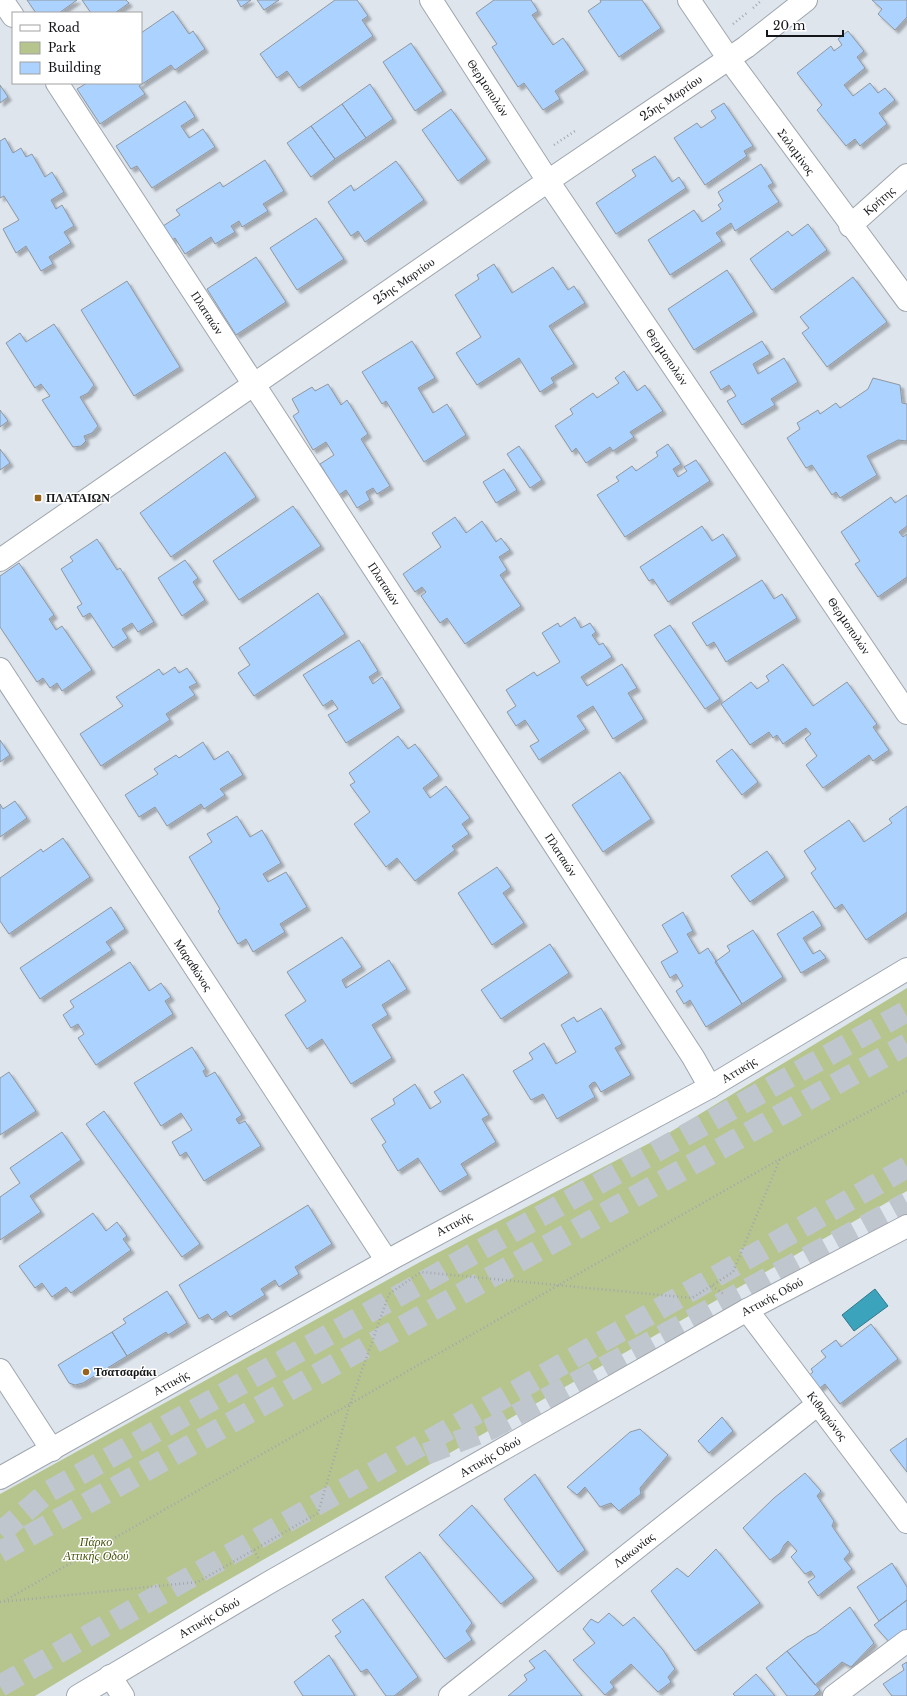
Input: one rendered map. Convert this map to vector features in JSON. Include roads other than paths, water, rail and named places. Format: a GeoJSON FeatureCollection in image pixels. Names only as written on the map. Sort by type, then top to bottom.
{"type":"FeatureCollection","features":[{"type":"Feature","properties":{"kind":"street"},"geometry":{"type":"LineString","coordinates":[[2,0],[12,15]]}},
{"type":"Feature","properties":{"kind":"street","name":"Θερμοπυλών"},"geometry":{"type":"LineString","coordinates":[[431,0],[553,178],[907,713]]}},
{"type":"Feature","properties":{"kind":"street","name":"Σαλαμίνος"},"geometry":{"type":"LineString","coordinates":[[689,0],[714,38],[850,226],[907,300]]}},
{"type":"Feature","properties":{"kind":"street","name":"25ης Μαρτίου"},"geometry":{"type":"LineString","coordinates":[[0,560],[553,178],[729,59],[768,31],[806,0]]}},
{"type":"Feature","properties":{"kind":"street","name":"Πλαταιών"},"geometry":{"type":"LineString","coordinates":[[58,84],[693,1057],[710,1087]]}},
{"type":"Feature","properties":{"kind":"street","name":"Κρήτης"},"geometry":{"type":"LineString","coordinates":[[850,226],[907,176]]}},
{"type":"Feature","properties":{"kind":"street","name":"Μαραθώνος"},"geometry":{"type":"LineString","coordinates":[[0,669],[387,1261]]}},
{"type":"Feature","properties":{"kind":"street","name":"Αττικής"},"geometry":{"type":"LineString","coordinates":[[0,1478],[387,1261],[710,1087],[907,969]]}},
{"type":"Feature","properties":{"kind":"street","name":"Αττικής Οδού"},"geometry":{"type":"LineString","coordinates":[[78,1696],[270,1582],[747,1310],[907,1226]]}},
{"type":"Feature","properties":{"kind":"street","name":"Κιθαιρώνος"},"geometry":{"type":"LineString","coordinates":[[747,1310],[907,1522]]}},
{"type":"Feature","properties":{"kind":"street"},"geometry":{"type":"LineString","coordinates":[[0,1370],[52,1450]]}},
{"type":"Feature","properties":{"kind":"street","name":"Λακωνίας"},"geometry":{"type":"LineString","coordinates":[[450,1696],[818,1404]]}},
{"type":"Feature","properties":{"kind":"street"},"geometry":{"type":"LineString","coordinates":[[834,1696],[907,1641]]}},
{"type":"Feature","properties":{"kind":"street"},"geometry":{"type":"LineString","coordinates":[[110,1676],[123,1696]]}},
{"type":"Feature","properties":{"kind":"water"},"geometry":{"type":"Polygon","coordinates":[[[875,1289],[888,1306],[854,1331],[842,1315],[875,1289]]]}},
{"type":"Feature","properties":{"kind":"tunnel"},"geometry":{"type":"LineString","coordinates":[[0,1533],[48,1492],[907,1011]]}},
{"type":"Feature","properties":{"kind":"tunnel"},"geometry":{"type":"LineString","coordinates":[[0,1552],[907,1044]]}},
{"type":"Feature","properties":{"kind":"tunnel"},"geometry":{"type":"LineString","coordinates":[[0,1686],[907,1167]]}},
{"type":"Feature","properties":{"kind":"tunnel"},"geometry":{"type":"LineString","coordinates":[[426,1454],[490,1429],[907,1203]]}},
{"type":"Feature","properties":{"kind":"place","name":"ΠΛΑΤΑΙΩΝ"},"geometry":{"type":"Point","coordinates":[38,498]}},
{"type":"Feature","properties":{"kind":"place","name":"Τσατσαράκι"},"geometry":{"type":"Point","coordinates":[86,1372]}},
{"type":"Feature","properties":{"kind":"park label","name":"Πάρκο Αττικής Οδού"},"geometry":{"type":"Point","coordinates":[96,1549]}}]}
